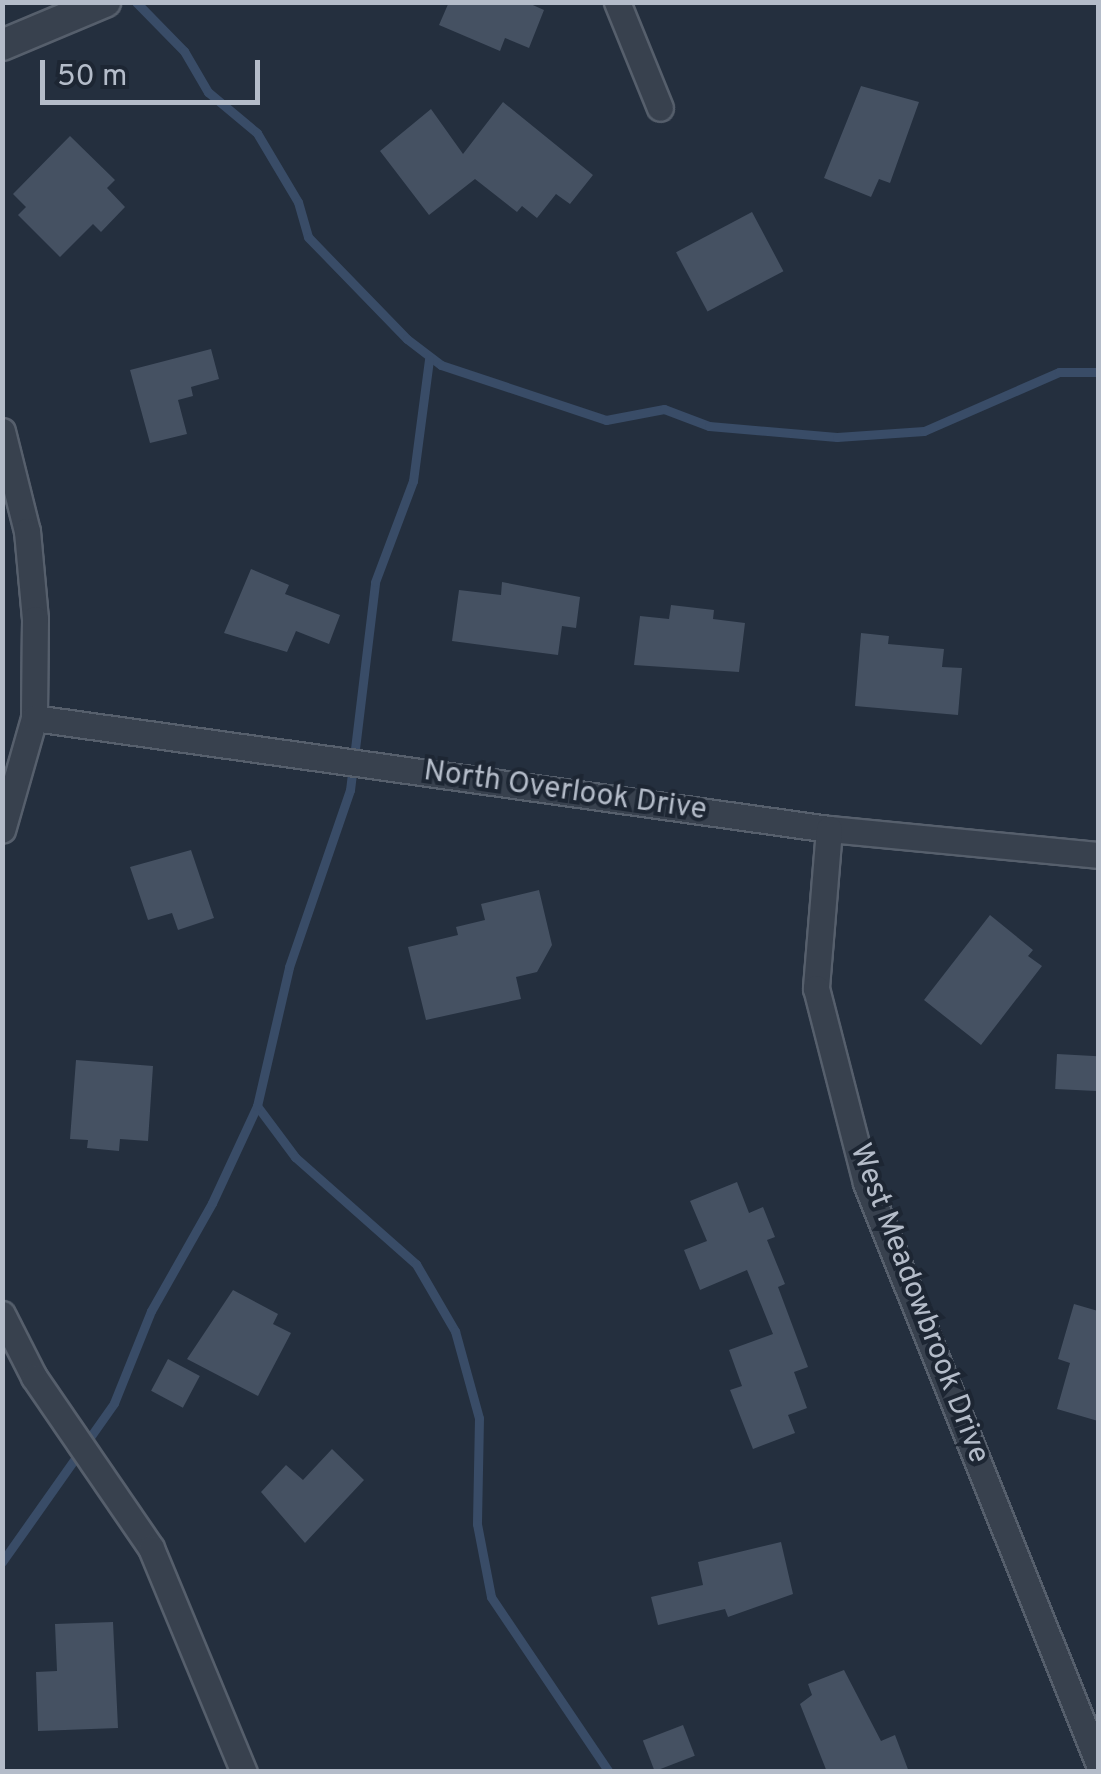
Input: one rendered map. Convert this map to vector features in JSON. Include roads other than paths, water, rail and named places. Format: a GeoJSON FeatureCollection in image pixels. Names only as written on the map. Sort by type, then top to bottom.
{"type":"FeatureCollection","features":[{"type":"Feature","properties":{"kind":"street"},"geometry":{"type":"LineString","coordinates":[[2,45],[105,2]]}},
{"type":"Feature","properties":{"kind":"street"},"geometry":{"type":"LineString","coordinates":[[618,2],[660,108]]}},
{"type":"Feature","properties":{"kind":"street"},"geometry":{"type":"LineString","coordinates":[[2,431],[27,531],[34,718],[2,830]]}},
{"type":"Feature","properties":{"kind":"street","name":"North Overlook Drive"},"geometry":{"type":"LineString","coordinates":[[34,718],[829,829],[1098,855]]}},
{"type":"Feature","properties":{"kind":"street","name":"West Meadowbrook Drive"},"geometry":{"type":"LineString","coordinates":[[829,829],[816,988],[866,1183],[1098,1762]]}},
{"type":"Feature","properties":{"kind":"street"},"geometry":{"type":"LineString","coordinates":[[2,1314],[34,1377],[151,1548],[244,1772]]}},
{"type":"Feature","properties":{"kind":"waterway"},"geometry":{"type":"LineString","coordinates":[[136,2],[184,51],[208,92],[257,133],[298,202],[308,237],[407,339],[441,365],[606,420],[664,409],[709,426],[837,437],[924,431],[1059,372],[1098,372]]}},
{"type":"Feature","properties":{"kind":"waterway"},"geometry":{"type":"LineString","coordinates":[[2,1562],[114,1403],[151,1311],[212,1203],[257,1106],[289,967],[350,790],[375,582],[413,481],[429,359]]}},
{"type":"Feature","properties":{"kind":"waterway"},"geometry":{"type":"LineString","coordinates":[[257,1106],[295,1157],[416,1264],[455,1331],[479,1418],[477,1524],[491,1597],[609,1772]]}}]}
